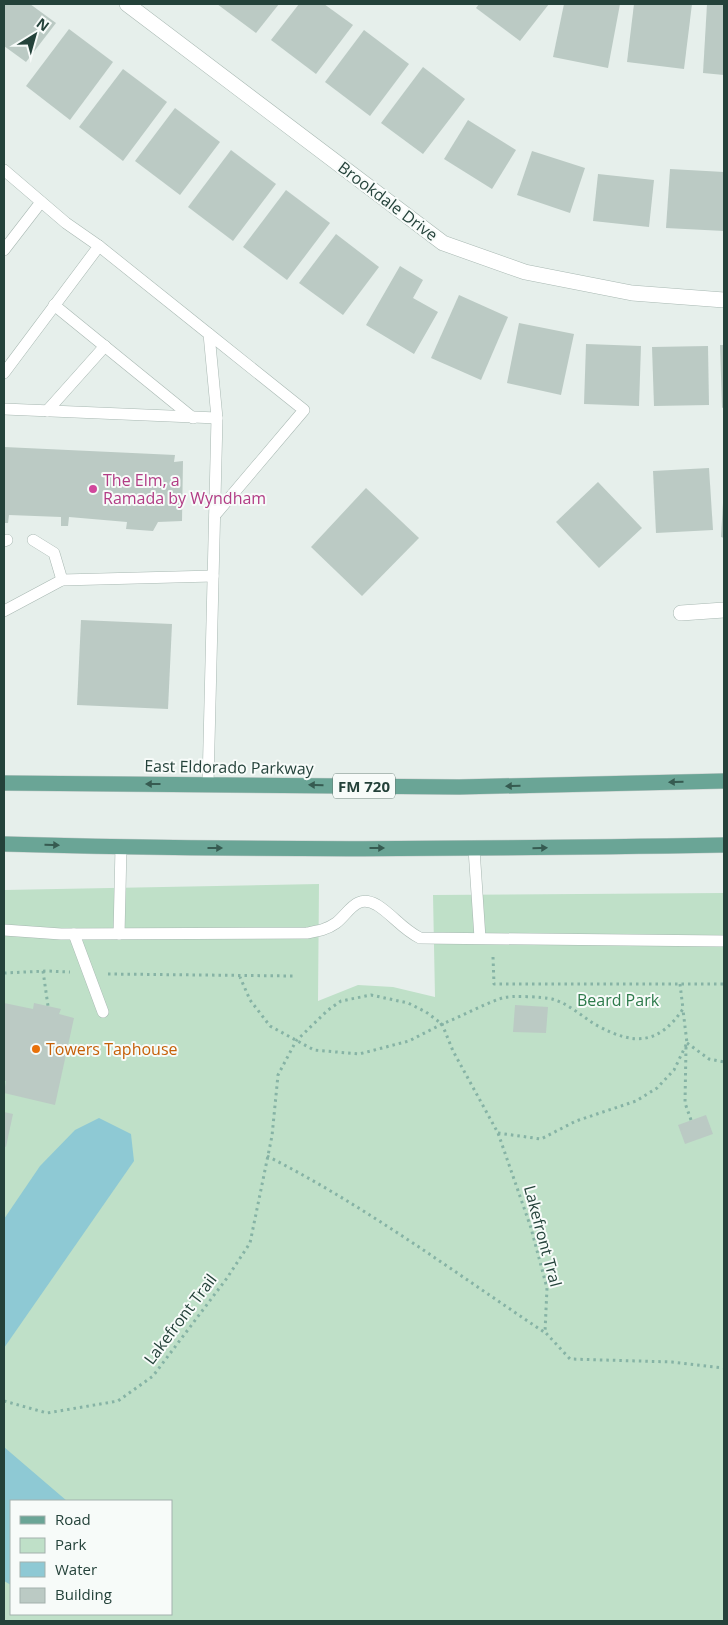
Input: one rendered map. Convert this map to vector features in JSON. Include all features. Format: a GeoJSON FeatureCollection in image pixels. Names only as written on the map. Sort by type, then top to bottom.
{"type":"FeatureCollection","features":[{"type":"Feature","properties":{"kind":"main road","name":"East Eldorado Parkway"},"geometry":{"type":"LineString","coordinates":[[4,783],[459,787],[724,781]]}},
{"type":"Feature","properties":{"kind":"main road"},"geometry":{"type":"LineString","coordinates":[[4,844],[121,847],[474,849],[724,845]]}},
{"type":"Feature","properties":{"kind":"street","name":"Brookdale Drive"},"geometry":{"type":"LineString","coordinates":[[127,4],[443,243],[525,272],[632,293],[724,300]]}},
{"type":"Feature","properties":{"kind":"street"},"geometry":{"type":"LineString","coordinates":[[681,613],[724,610]]}},
{"type":"Feature","properties":{"kind":"lane"},"geometry":{"type":"LineString","coordinates":[[4,170],[66,223],[99,246],[304,410],[215,515]]}},
{"type":"Feature","properties":{"kind":"lane"},"geometry":{"type":"LineString","coordinates":[[4,250],[41,202]]}},
{"type":"Feature","properties":{"kind":"lane"},"geometry":{"type":"LineString","coordinates":[[4,373],[99,246]]}},
{"type":"Feature","properties":{"kind":"lane"},"geometry":{"type":"LineString","coordinates":[[54,305],[193,418]]}},
{"type":"Feature","properties":{"kind":"lane"},"geometry":{"type":"LineString","coordinates":[[208,784],[217,418],[209,334]]}},
{"type":"Feature","properties":{"kind":"lane"},"geometry":{"type":"LineString","coordinates":[[47,411],[105,346]]}},
{"type":"Feature","properties":{"kind":"lane"},"geometry":{"type":"LineString","coordinates":[[4,409],[217,418]]}},
{"type":"Feature","properties":{"kind":"lane"},"geometry":{"type":"LineString","coordinates":[[33,540],[54,553],[62,580]]}},
{"type":"Feature","properties":{"kind":"lane"},"geometry":{"type":"LineString","coordinates":[[4,611],[62,580],[213,576]]}},
{"type":"Feature","properties":{"kind":"lane"},"geometry":{"type":"LineString","coordinates":[[119,934],[121,847]]}},
{"type":"Feature","properties":{"kind":"lane"},"geometry":{"type":"LineString","coordinates":[[474,849],[480,938]]}},
{"type":"Feature","properties":{"kind":"lane"},"geometry":{"type":"LineString","coordinates":[[4,930],[74,934],[307,933],[324,930],[338,922],[352,906],[363,902],[377,905],[407,932],[420,938],[724,941]]}},
{"type":"Feature","properties":{"kind":"lane"},"geometry":{"type":"LineString","coordinates":[[74,934],[103,1012]]}},
{"type":"Feature","properties":{"kind":"path"},"geometry":{"type":"LineString","coordinates":[[493,939],[494,984],[724,984]]}},
{"type":"Feature","properties":{"kind":"path"},"geometry":{"type":"LineString","coordinates":[[43,971],[48,1006]]}},
{"type":"Feature","properties":{"kind":"path"},"geometry":{"type":"LineString","coordinates":[[4,973],[43,971],[88,974],[240,977],[295,976]]}},
{"type":"Feature","properties":{"kind":"path"},"geometry":{"type":"LineString","coordinates":[[240,977],[250,1000],[270,1026],[296,1042],[314,1050],[359,1054],[409,1042],[442,1024],[504,997],[551,999],[570,1007],[598,1026],[626,1038],[654,1037],[673,1024],[683,1009]]}},
{"type":"Feature","properties":{"kind":"path"},"geometry":{"type":"LineString","coordinates":[[680,984],[687,1044],[685,1103],[691,1120]]}},
{"type":"Feature","properties":{"kind":"path","name":"Lakefront Trail"},"geometry":{"type":"LineString","coordinates":[[4,1401],[47,1412],[118,1401],[153,1376],[227,1278],[250,1243],[267,1156],[278,1075],[296,1042],[328,1010],[341,1001],[371,996],[408,1003],[426,1012],[442,1024]]}},
{"type":"Feature","properties":{"kind":"path","name":"Lakefront Tral"},"geometry":{"type":"LineString","coordinates":[[442,1024],[452,1051],[498,1133],[531,1228],[547,1288],[545,1332]]}},
{"type":"Feature","properties":{"kind":"path"},"geometry":{"type":"LineString","coordinates":[[687,1044],[709,1059],[724,1062]]}},
{"type":"Feature","properties":{"kind":"path"},"geometry":{"type":"LineString","coordinates":[[498,1133],[541,1139],[576,1121],[636,1101],[657,1088],[674,1070],[687,1044]]}},
{"type":"Feature","properties":{"kind":"path"},"geometry":{"type":"LineString","coordinates":[[267,1156],[294,1170],[368,1215],[545,1332],[570,1359],[672,1362],[724,1368]]}},
{"type":"Feature","properties":{"kind":"green space","name":"Beard Park"},"geometry":{"type":"Polygon","coordinates":[[[319,884],[318,1001],[358,985],[393,987],[435,997],[433,895],[724,893],[724,1621],[4,1621],[4,890],[319,884]]]}},
{"type":"Feature","properties":{"kind":"water"},"geometry":{"type":"Polygon","coordinates":[[[99,1118],[131,1134],[134,1161],[4,1348],[4,1219],[40,1166],[75,1130],[99,1118]]]}},
{"type":"Feature","properties":{"kind":"water"},"geometry":{"type":"Polygon","coordinates":[[[4,1447],[66,1500],[10,1500],[10,1584],[4,1581],[4,1447]]]}},
{"type":"Feature","properties":{"kind":"building"},"geometry":{"type":"Polygon","coordinates":[[[4,4],[30,4],[56,23],[26,62],[4,46],[4,4]]]}},
{"type":"Feature","properties":{"kind":"building"},"geometry":{"type":"Polygon","coordinates":[[[217,4],[279,4],[256,33],[217,4]]]}},
{"type":"Feature","properties":{"kind":"building"},"geometry":{"type":"Polygon","coordinates":[[[299,4],[324,4],[353,25],[316,74],[271,40],[299,4]]]}},
{"type":"Feature","properties":{"kind":"building"},"geometry":{"type":"Polygon","coordinates":[[[479,4],[549,4],[520,41],[476,8],[479,4]]]}},
{"type":"Feature","properties":{"kind":"building"},"geometry":{"type":"Polygon","coordinates":[[[564,4],[620,4],[608,68],[553,57],[564,4]]]}},
{"type":"Feature","properties":{"kind":"building"},"geometry":{"type":"Polygon","coordinates":[[[634,4],[692,4],[684,69],[627,62],[634,4]]]}},
{"type":"Feature","properties":{"kind":"building"},"geometry":{"type":"Polygon","coordinates":[[[707,4],[724,5],[724,75],[703,73],[707,4]]]}},
{"type":"Feature","properties":{"kind":"building"},"geometry":{"type":"Polygon","coordinates":[[[69,29],[113,62],[70,120],[26,86],[69,29]]]}},
{"type":"Feature","properties":{"kind":"building"},"geometry":{"type":"Polygon","coordinates":[[[364,30],[409,64],[370,116],[325,82],[364,30]]]}},
{"type":"Feature","properties":{"kind":"building"},"geometry":{"type":"Polygon","coordinates":[[[423,67],[465,99],[423,154],[381,123],[423,67]]]}},
{"type":"Feature","properties":{"kind":"building"},"geometry":{"type":"Polygon","coordinates":[[[123,69],[167,102],[123,161],[79,127],[123,69]]]}},
{"type":"Feature","properties":{"kind":"building"},"geometry":{"type":"Polygon","coordinates":[[[175,108],[220,142],[180,195],[135,161],[175,108]]]}},
{"type":"Feature","properties":{"kind":"building"},"geometry":{"type":"Polygon","coordinates":[[[468,120],[516,150],[492,189],[444,159],[468,120]]]}},
{"type":"Feature","properties":{"kind":"building"},"geometry":{"type":"Polygon","coordinates":[[[231,150],[276,184],[233,241],[188,207],[231,150]]]}},
{"type":"Feature","properties":{"kind":"building"},"geometry":{"type":"Polygon","coordinates":[[[532,151],[585,168],[570,213],[517,195],[532,151]]]}},
{"type":"Feature","properties":{"kind":"building"},"geometry":{"type":"Polygon","coordinates":[[[670,169],[724,172],[724,231],[666,228],[670,169]]]}},
{"type":"Feature","properties":{"kind":"building"},"geometry":{"type":"Polygon","coordinates":[[[598,174],[654,180],[649,227],[593,221],[598,174]]]}},
{"type":"Feature","properties":{"kind":"building"},"geometry":{"type":"Polygon","coordinates":[[[286,190],[330,223],[287,280],[243,247],[286,190]]]}},
{"type":"Feature","properties":{"kind":"building"},"geometry":{"type":"Polygon","coordinates":[[[336,234],[379,267],[343,315],[299,283],[336,234]]]}},
{"type":"Feature","properties":{"kind":"building"},"geometry":{"type":"Polygon","coordinates":[[[400,266],[423,280],[413,298],[438,312],[414,354],[366,325],[400,266]]]}},
{"type":"Feature","properties":{"kind":"building"},"geometry":{"type":"Polygon","coordinates":[[[459,295],[508,317],[481,380],[431,358],[459,295]]]}},
{"type":"Feature","properties":{"kind":"building"},"geometry":{"type":"Polygon","coordinates":[[[519,323],[574,334],[561,395],[507,383],[519,323]]]}},
{"type":"Feature","properties":{"kind":"building"},"geometry":{"type":"Polygon","coordinates":[[[586,344],[641,346],[639,406],[584,404],[586,344]]]}},
{"type":"Feature","properties":{"kind":"building"},"geometry":{"type":"Polygon","coordinates":[[[720,345],[724,345],[724,407],[722,408],[720,345]]]}},
{"type":"Feature","properties":{"kind":"building"},"geometry":{"type":"Polygon","coordinates":[[[708,346],[709,405],[654,406],[652,347],[708,346]]]}},
{"type":"Feature","properties":{"kind":"building","name":"The Elm, a Ramada by Wyndham"},"geometry":{"type":"Polygon","coordinates":[[[4,447],[175,455],[174,462],[183,461],[182,521],[158,522],[153,531],[126,529],[127,522],[69,517],[68,526],[61,526],[61,517],[9,515],[8,523],[4,523],[4,447]]]}},
{"type":"Feature","properties":{"kind":"building"},"geometry":{"type":"Polygon","coordinates":[[[709,468],[713,530],[656,533],[653,471],[709,468]]]}},
{"type":"Feature","properties":{"kind":"building"},"geometry":{"type":"Polygon","coordinates":[[[598,482],[642,528],[599,568],[556,522],[598,482]]]}},
{"type":"Feature","properties":{"kind":"building"},"geometry":{"type":"Polygon","coordinates":[[[366,488],[419,538],[362,596],[311,547],[366,488]]]}},
{"type":"Feature","properties":{"kind":"building"},"geometry":{"type":"Polygon","coordinates":[[[724,503],[724,538],[721,537],[724,503]]]}},
{"type":"Feature","properties":{"kind":"building"},"geometry":{"type":"Polygon","coordinates":[[[81,620],[172,624],[168,709],[77,705],[81,620]]]}},
{"type":"Feature","properties":{"kind":"building","name":"Towers Taphouse"},"geometry":{"type":"Polygon","coordinates":[[[4,1003],[33,1009],[34,1003],[61,1009],[59,1014],[74,1018],[55,1105],[4,1093],[6,1081],[4,1081],[4,1003]]]}},
{"type":"Feature","properties":{"kind":"building"},"geometry":{"type":"Polygon","coordinates":[[[515,1005],[548,1007],[546,1033],[513,1032],[515,1005]]]}},
{"type":"Feature","properties":{"kind":"building"},"geometry":{"type":"Polygon","coordinates":[[[4,1112],[13,1114],[6,1147],[4,1146],[4,1112]]]}},
{"type":"Feature","properties":{"kind":"building"},"geometry":{"type":"Polygon","coordinates":[[[706,1115],[713,1134],[685,1144],[678,1125],[706,1115]]]}},
{"type":"Feature","properties":{"kind":"place","name":"The Elm, a Ramada by Wyndham"},"geometry":{"type":"Point","coordinates":[93,489]}},
{"type":"Feature","properties":{"kind":"place","name":"Towers Taphouse"},"geometry":{"type":"Point","coordinates":[36,1049]}}]}
